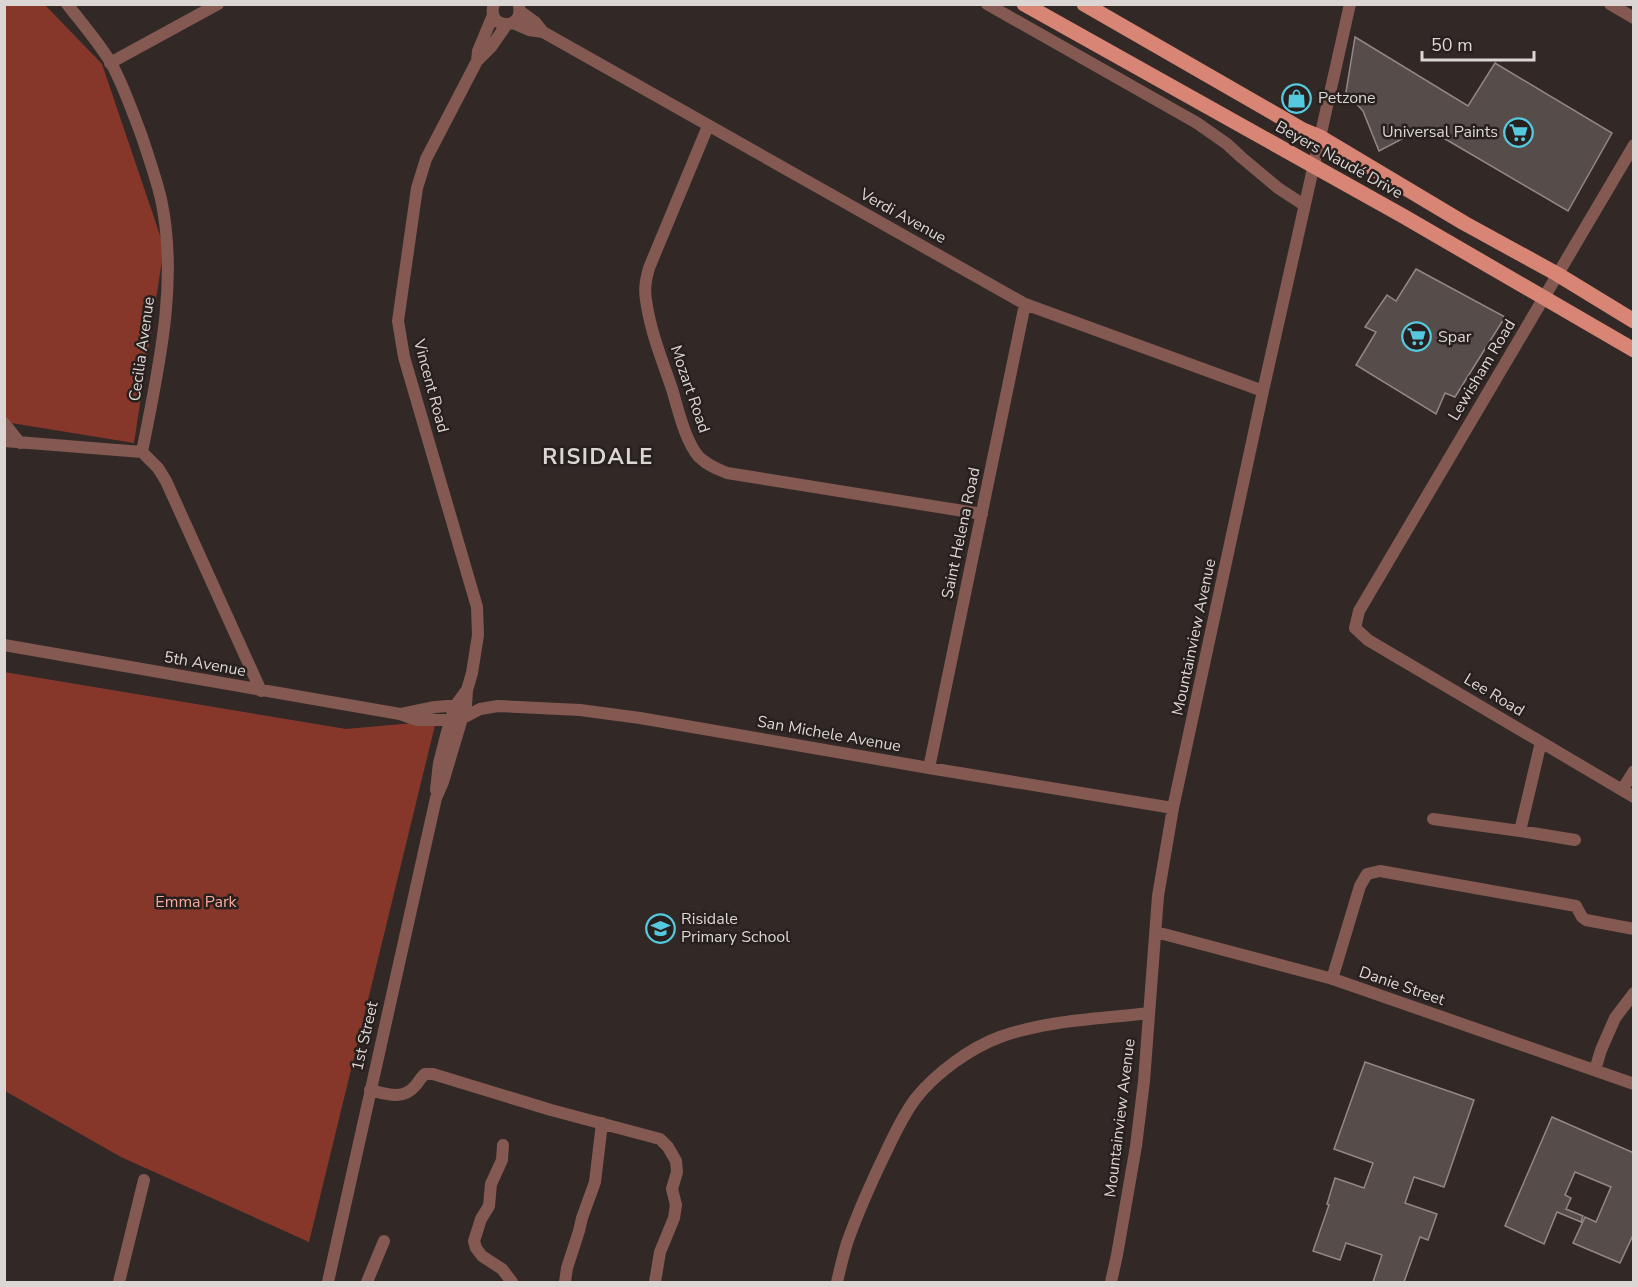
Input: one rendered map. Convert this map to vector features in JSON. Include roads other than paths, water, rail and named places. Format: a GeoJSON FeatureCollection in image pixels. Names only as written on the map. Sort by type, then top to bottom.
{"type":"FeatureCollection","features":[{"type":"Feature","properties":{"kind":"main road","name":"Beyers Naudé Drive"},"geometry":{"type":"LineString","coordinates":[[1024,4],[1403,216],[1634,350]]}},
{"type":"Feature","properties":{"kind":"main road","name":"Beyers Naudé Drive"},"geometry":{"type":"LineString","coordinates":[[1084,4],[1303,130],[1320,137],[1634,321]]}},
{"type":"Feature","properties":{"kind":"street","name":"Cecilia Avenue"},"geometry":{"type":"LineString","coordinates":[[67,4],[110,63],[135,118],[161,200],[167,251],[164,327],[142,452]]}},
{"type":"Feature","properties":{"kind":"street"},"geometry":{"type":"LineString","coordinates":[[110,63],[218,4]]}},
{"type":"Feature","properties":{"kind":"street"},"geometry":{"type":"LineString","coordinates":[[987,4],[1197,123],[1227,144],[1278,188],[1304,205]]}},
{"type":"Feature","properties":{"kind":"street","name":"Mountainview Avenue"},"geometry":{"type":"LineString","coordinates":[[1111,1282],[1136,1146],[1160,881],[1173,808],[1263,390],[1350,4]]}},
{"type":"Feature","properties":{"kind":"street"},"geometry":{"type":"LineString","coordinates":[[1610,4],[1634,18]]}},
{"type":"Feature","properties":{"kind":"street","name":"Vincent Road"},"geometry":{"type":"LineString","coordinates":[[461,705],[472,674],[477,643],[477,607],[404,357],[398,321],[413,207],[426,159],[477,61],[510,23],[518,18],[519,6]]}},
{"type":"Feature","properties":{"kind":"street","name":"Verdi Avenue"},"geometry":{"type":"LineString","coordinates":[[519,6],[543,32]]}},
{"type":"Feature","properties":{"kind":"street","name":"Vincent Road"},"geometry":{"type":"LineString","coordinates":[[477,61],[492,8]]}},
{"type":"Feature","properties":{"kind":"street","name":"Verdi Avenue"},"geometry":{"type":"LineString","coordinates":[[492,8],[496,20],[501,24],[510,23],[543,32],[1025,304],[1263,390]]}},
{"type":"Feature","properties":{"kind":"street","name":"Mozart Road"},"geometry":{"type":"LineString","coordinates":[[708,126],[645,280],[646,302],[657,344],[686,432],[698,456],[717,470],[982,514]]}},
{"type":"Feature","properties":{"kind":"street","name":"Lewisham Road"},"geometry":{"type":"LineString","coordinates":[[1359,611],[1634,145]]}},
{"type":"Feature","properties":{"kind":"street","name":"Saint Helena Road"},"geometry":{"type":"LineString","coordinates":[[929,768],[1025,304]]}},
{"type":"Feature","properties":{"kind":"street"},"geometry":{"type":"LineString","coordinates":[[4,423],[20,442]]}},
{"type":"Feature","properties":{"kind":"street"},"geometry":{"type":"LineString","coordinates":[[4,441],[142,452],[158,468],[166,481],[261,691]]}},
{"type":"Feature","properties":{"kind":"street","name":"Lee Road"},"geometry":{"type":"LineString","coordinates":[[1359,611],[1355,628],[1368,640],[1628,793]]}},
{"type":"Feature","properties":{"kind":"street","name":"5th Avenue"},"geometry":{"type":"LineString","coordinates":[[4,645],[400,714]]}},
{"type":"Feature","properties":{"kind":"street","name":"San Michele Avenue"},"geometry":{"type":"LineString","coordinates":[[400,714],[435,707],[461,705],[480,709]]}},
{"type":"Feature","properties":{"kind":"street","name":"1st Street"},"geometry":{"type":"LineString","coordinates":[[328,1282],[436,798],[443,782],[461,705]]}},
{"type":"Feature","properties":{"kind":"street","name":"San Michele Avenue"},"geometry":{"type":"LineString","coordinates":[[400,714],[417,720],[457,719],[480,709],[498,706],[580,710],[1173,808]]}},
{"type":"Feature","properties":{"kind":"street"},"geometry":{"type":"LineString","coordinates":[[1520,831],[1541,742]]}},
{"type":"Feature","properties":{"kind":"street"},"geometry":{"type":"LineString","coordinates":[[1628,793],[1634,771]]}},
{"type":"Feature","properties":{"kind":"street"},"geometry":{"type":"LineString","coordinates":[[1433,819],[1575,840]]}},
{"type":"Feature","properties":{"kind":"street"},"geometry":{"type":"LineString","coordinates":[[1332,979],[1360,886],[1367,874],[1380,871],[1576,906],[1586,920],[1634,928]]}},
{"type":"Feature","properties":{"kind":"street","name":"Danie Street"},"geometry":{"type":"LineString","coordinates":[[1156,932],[1332,979],[1634,1084]]}},
{"type":"Feature","properties":{"kind":"street"},"geometry":{"type":"LineString","coordinates":[[1595,1070],[1615,1018],[1634,993]]}},
{"type":"Feature","properties":{"kind":"street"},"geometry":{"type":"LineString","coordinates":[[837,1282],[847,1244],[866,1193],[901,1120],[917,1097],[942,1072],[977,1048],[1014,1033],[1056,1024],[1149,1013]]}},
{"type":"Feature","properties":{"kind":"street"},"geometry":{"type":"LineString","coordinates":[[370,1090],[401,1095],[414,1088],[420,1078],[427,1073],[551,1110],[660,1139],[676,1161],[672,1189],[676,1211],[660,1252],[655,1282]]}},
{"type":"Feature","properties":{"kind":"street"},"geometry":{"type":"LineString","coordinates":[[565,1282],[582,1218],[595,1182],[602,1123]]}},
{"type":"Feature","properties":{"kind":"street"},"geometry":{"type":"LineString","coordinates":[[503,1145],[502,1160],[491,1184],[489,1206],[481,1219],[474,1241],[482,1256],[502,1269],[512,1282]]}},
{"type":"Feature","properties":{"kind":"street"},"geometry":{"type":"LineString","coordinates":[[120,1282],[144,1180]]}},
{"type":"Feature","properties":{"kind":"street"},"geometry":{"type":"LineString","coordinates":[[367,1282],[384,1241]]}},
{"type":"Feature","properties":{"kind":"place","name":"Petzone"},"geometry":{"type":"Point","coordinates":[1297,98]}},
{"type":"Feature","properties":{"kind":"place","name":"Universal Paints"},"geometry":{"type":"Point","coordinates":[1519,132]}},
{"type":"Feature","properties":{"kind":"place","name":"Spar"},"geometry":{"type":"Point","coordinates":[1417,337]}},
{"type":"Feature","properties":{"kind":"place","name":"Risidale Primary School"},"geometry":{"type":"Point","coordinates":[660,928]}},
{"type":"Feature","properties":{"kind":"district","name":"RISIDALE"},"geometry":{"type":"Point","coordinates":[598,457]}},
{"type":"Feature","properties":{"kind":"park label","name":"Emma Park"},"geometry":{"type":"Point","coordinates":[196,902]}}]}
